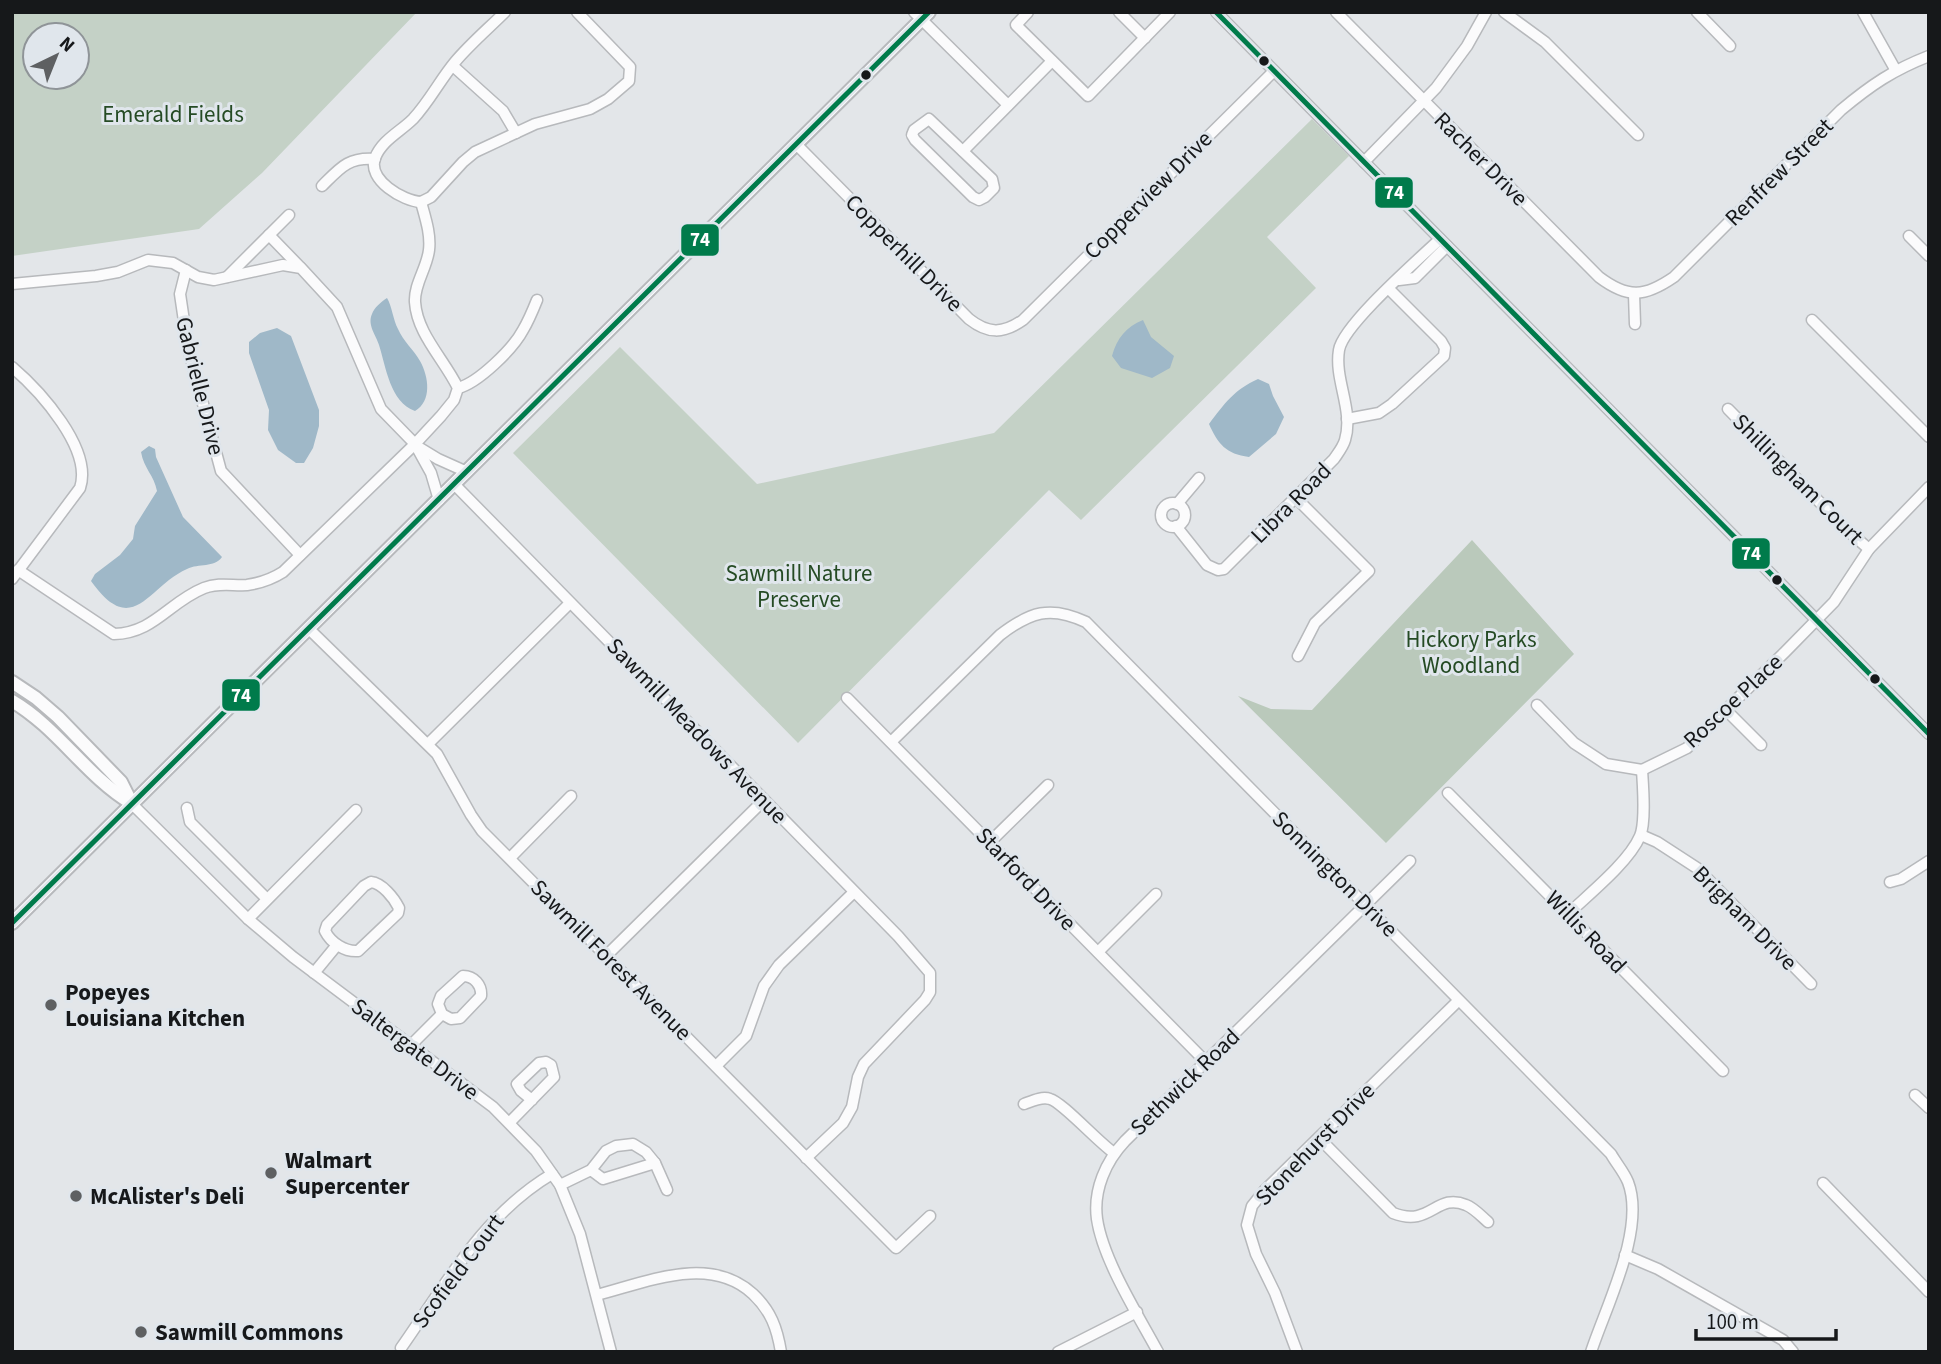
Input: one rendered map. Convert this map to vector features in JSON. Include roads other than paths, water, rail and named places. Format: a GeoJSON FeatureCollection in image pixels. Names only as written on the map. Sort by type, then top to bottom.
{"type":"FeatureCollection","features":[{"type":"Feature","properties":{"kind":"main road"},"geometry":{"type":"LineString","coordinates":[[12,923],[455,485],[922,15]]}},
{"type":"Feature","properties":{"kind":"main road"},"geometry":{"type":"LineString","coordinates":[[12,682],[36,698],[66,725],[121,782],[132,804]]}},
{"type":"Feature","properties":{"kind":"main road"},"geometry":{"type":"LineString","coordinates":[[12,701],[42,723],[111,792],[132,804]]}},
{"type":"Feature","properties":{"kind":"street"},"geometry":{"type":"LineString","coordinates":[[505,12],[453,66],[414,118],[386,141],[375,159],[374,163],[382,181],[411,202],[421,202],[431,197],[475,152],[535,124],[590,109],[608,99],[629,81],[630,67],[578,12]]}},
{"type":"Feature","properties":{"kind":"street"},"geometry":{"type":"LineString","coordinates":[[1028,12],[1016,25],[1088,96],[1170,12]]}},
{"type":"Feature","properties":{"kind":"street"},"geometry":{"type":"LineString","coordinates":[[1118,12],[1145,38]]}},
{"type":"Feature","properties":{"kind":"street"},"geometry":{"type":"LineString","coordinates":[[1216,12],[1929,734]]}},
{"type":"Feature","properties":{"kind":"street","name":"Racher Drive"},"geometry":{"type":"LineString","coordinates":[[1336,12],[1599,277],[1615,289],[1634,294]]}},
{"type":"Feature","properties":{"kind":"street"},"geometry":{"type":"LineString","coordinates":[[1364,162],[1436,88],[1467,46],[1486,12]]}},
{"type":"Feature","properties":{"kind":"street"},"geometry":{"type":"LineString","coordinates":[[1504,12],[1545,42],[1638,135]]}},
{"type":"Feature","properties":{"kind":"street"},"geometry":{"type":"LineString","coordinates":[[1697,12],[1730,46]]}},
{"type":"Feature","properties":{"kind":"street"},"geometry":{"type":"LineString","coordinates":[[1863,12],[1895,69]]}},
{"type":"Feature","properties":{"kind":"street"},"geometry":{"type":"LineString","coordinates":[[922,15],[1008,105]]}},
{"type":"Feature","properties":{"kind":"street","name":"Renfrew Street"},"geometry":{"type":"LineString","coordinates":[[1634,294],[1656,289],[1674,277],[1841,110],[1895,69],[1929,56]]}},
{"type":"Feature","properties":{"kind":"street"},"geometry":{"type":"LineString","coordinates":[[963,151],[1052,61]]}},
{"type":"Feature","properties":{"kind":"street"},"geometry":{"type":"LineString","coordinates":[[453,66],[503,111],[516,133]]}},
{"type":"Feature","properties":{"kind":"street","name":"Copperview Drive"},"geometry":{"type":"LineString","coordinates":[[1023,320],[1274,71]]}},
{"type":"Feature","properties":{"kind":"street"},"geometry":{"type":"LineString","coordinates":[[929,119],[963,151],[995,183],[994,188],[979,200],[912,135],[914,130],[929,119]]}},
{"type":"Feature","properties":{"kind":"street","name":"Copperhill Drive"},"geometry":{"type":"LineString","coordinates":[[796,144],[981,328],[996,332],[1010,329],[1023,320]]}},
{"type":"Feature","properties":{"kind":"street"},"geometry":{"type":"LineString","coordinates":[[322,186],[344,164],[360,158],[375,159]]}},
{"type":"Feature","properties":{"kind":"street"},"geometry":{"type":"LineString","coordinates":[[421,202],[428,226],[429,250],[417,286],[416,311],[423,333],[443,360],[458,388]]}},
{"type":"Feature","properties":{"kind":"street"},"geometry":{"type":"LineString","coordinates":[[227,277],[289,215]]}},
{"type":"Feature","properties":{"kind":"street"},"geometry":{"type":"LineString","coordinates":[[269,235],[337,307],[381,409],[415,444],[438,459],[467,472]]}},
{"type":"Feature","properties":{"kind":"street"},"geometry":{"type":"LineString","coordinates":[[1909,236],[1929,256]]}},
{"type":"Feature","properties":{"kind":"street","name":"Libra Road"},"geometry":{"type":"LineString","coordinates":[[1176,526],[1207,565],[1218,570],[1228,565],[1335,459],[1345,440],[1348,419],[1338,373],[1339,347],[1353,324],[1398,280],[1443,243]]}},
{"type":"Feature","properties":{"kind":"street"},"geometry":{"type":"LineString","coordinates":[[12,284],[96,276],[118,272],[148,260],[173,263],[198,277],[214,280],[282,265],[300,268]]}},
{"type":"Feature","properties":{"kind":"street","name":"Gabrielle Drive"},"geometry":{"type":"LineString","coordinates":[[186,270],[180,294],[188,348],[221,471],[300,555]]}},
{"type":"Feature","properties":{"kind":"street"},"geometry":{"type":"LineString","coordinates":[[1348,419],[1379,413],[1444,356],[1445,348],[1441,341],[1389,289]]}},
{"type":"Feature","properties":{"kind":"street"},"geometry":{"type":"LineString","coordinates":[[1634,294],[1635,324]]}},
{"type":"Feature","properties":{"kind":"street"},"geometry":{"type":"LineString","coordinates":[[12,367],[41,395],[58,417],[82,464],[83,474],[80,488],[15,575],[114,634],[130,634],[146,627],[186,596],[217,584],[246,585],[269,580],[283,572],[415,444],[447,408],[458,388],[468,386],[503,354],[522,332],[537,300]]}},
{"type":"Feature","properties":{"kind":"street"},"geometry":{"type":"LineString","coordinates":[[1812,320],[1929,437]]}},
{"type":"Feature","properties":{"kind":"street","name":"Shillingham Court"},"geometry":{"type":"LineString","coordinates":[[1728,409],[1847,531],[1869,549]]}},
{"type":"Feature","properties":{"kind":"street"},"geometry":{"type":"LineString","coordinates":[[415,444],[430,473],[439,500]]}},
{"type":"Feature","properties":{"kind":"street"},"geometry":{"type":"LineString","coordinates":[[1177,504],[1199,478]]}},
{"type":"Feature","properties":{"kind":"street","name":"Sawmill Meadows Avenue"},"geometry":{"type":"LineString","coordinates":[[455,485],[930,972],[932,982],[925,1000],[864,1064],[858,1077],[852,1107],[843,1123],[807,1158]]}},
{"type":"Feature","properties":{"kind":"street","name":"Roscoe Place"},"geometry":{"type":"LineString","coordinates":[[1642,770],[1687,748],[1834,602],[1869,549],[1929,487]]}},
{"type":"Feature","properties":{"kind":"street"},"geometry":{"type":"LineString","coordinates":[[1296,498],[1369,571],[1315,623],[1298,656]]}},
{"type":"Feature","properties":{"kind":"street"},"geometry":{"type":"LineString","coordinates":[[1169,504],[1177,504],[1183,509],[1185,516],[1182,523],[1176,526],[1165,523],[1161,512],[1169,504]]}},
{"type":"Feature","properties":{"kind":"street"},"geometry":{"type":"LineString","coordinates":[[428,744],[570,603]]}},
{"type":"Feature","properties":{"kind":"street","name":"Sonnington Drive"},"geometry":{"type":"LineString","coordinates":[[891,742],[1000,635],[1015,624],[1032,614],[1046,612],[1073,616],[1086,622],[1611,1154],[1628,1183],[1633,1216],[1625,1255],[1591,1352]]}},
{"type":"Feature","properties":{"kind":"street","name":"Sawmill Forest Avenue"},"geometry":{"type":"LineString","coordinates":[[309,629],[437,754],[482,831],[895,1248],[930,1216]]}},
{"type":"Feature","properties":{"kind":"street","name":"Starford Drive"},"geometry":{"type":"LineString","coordinates":[[847,698],[1205,1061]]}},
{"type":"Feature","properties":{"kind":"street"},"geometry":{"type":"LineString","coordinates":[[1537,705],[1574,743],[1606,764],[1642,770],[1644,796],[1641,835],[1623,861],[1568,914]]}},
{"type":"Feature","properties":{"kind":"street"},"geometry":{"type":"LineString","coordinates":[[1726,709],[1762,745]]}},
{"type":"Feature","properties":{"kind":"street"},"geometry":{"type":"LineString","coordinates":[[990,842],[1048,785]]}},
{"type":"Feature","properties":{"kind":"street","name":"Willis Road"},"geometry":{"type":"LineString","coordinates":[[1448,793],[1723,1071]]}},
{"type":"Feature","properties":{"kind":"street"},"geometry":{"type":"LineString","coordinates":[[510,858],[571,796]]}},
{"type":"Feature","properties":{"kind":"street"},"geometry":{"type":"LineString","coordinates":[[607,956],[764,800]]}},
{"type":"Feature","properties":{"kind":"street","name":"Saltergate Drive"},"geometry":{"type":"LineString","coordinates":[[132,804],[248,919],[314,973],[510,1122],[560,1185],[580,1234],[611,1352]]}},
{"type":"Feature","properties":{"kind":"street"},"geometry":{"type":"LineString","coordinates":[[187,808],[190,822],[267,899]]}},
{"type":"Feature","properties":{"kind":"street"},"geometry":{"type":"LineString","coordinates":[[248,919],[356,810]]}},
{"type":"Feature","properties":{"kind":"street","name":"Brigham Drive"},"geometry":{"type":"LineString","coordinates":[[1641,835],[1697,868],[1811,984]]}},
{"type":"Feature","properties":{"kind":"street","name":"Sethwick Road"},"geometry":{"type":"LineString","coordinates":[[1158,1352],[1104,1243],[1097,1219],[1097,1198],[1102,1178],[1114,1153],[1410,861]]}},
{"type":"Feature","properties":{"kind":"street"},"geometry":{"type":"LineString","coordinates":[[1890,882],[1901,879],[1929,861]]}},
{"type":"Feature","properties":{"kind":"street"},"geometry":{"type":"LineString","coordinates":[[371,882],[377,883],[395,900],[398,913],[358,951],[349,952],[337,945],[327,936],[327,925],[364,886],[371,882]]}},
{"type":"Feature","properties":{"kind":"street"},"geometry":{"type":"LineString","coordinates":[[716,1066],[746,1036],[764,986],[779,965],[854,892]]}},
{"type":"Feature","properties":{"kind":"street"},"geometry":{"type":"LineString","coordinates":[[1098,952],[1156,894]]}},
{"type":"Feature","properties":{"kind":"street"},"geometry":{"type":"LineString","coordinates":[[314,973],[337,945]]}},
{"type":"Feature","properties":{"kind":"street"},"geometry":{"type":"LineString","coordinates":[[463,976],[471,977],[479,984],[481,996],[460,1018],[451,1019],[442,1014],[438,1004],[442,996],[463,976]]}},
{"type":"Feature","properties":{"kind":"street","name":"Stonehurst Drive"},"geometry":{"type":"LineString","coordinates":[[1297,1352],[1275,1293],[1256,1254],[1247,1225],[1252,1206],[1264,1191],[1458,1000]]}},
{"type":"Feature","properties":{"kind":"street"},"geometry":{"type":"LineString","coordinates":[[411,1045],[442,1014]]}},
{"type":"Feature","properties":{"kind":"street"},"geometry":{"type":"LineString","coordinates":[[1915,1095],[1929,1108]]}},
{"type":"Feature","properties":{"kind":"street"},"geometry":{"type":"LineString","coordinates":[[1024,1104],[1049,1098],[1114,1153]]}},
{"type":"Feature","properties":{"kind":"street"},"geometry":{"type":"LineString","coordinates":[[510,1122],[531,1100]]}},
{"type":"Feature","properties":{"kind":"street"},"geometry":{"type":"LineString","coordinates":[[1319,1138],[1393,1213],[1406,1218],[1420,1217],[1443,1203],[1456,1202],[1468,1206],[1488,1222]]}},
{"type":"Feature","properties":{"kind":"street"},"geometry":{"type":"LineString","coordinates":[[560,1185],[591,1170],[606,1151],[616,1146],[633,1144],[646,1152],[655,1163],[667,1190]]}},
{"type":"Feature","properties":{"kind":"street"},"geometry":{"type":"LineString","coordinates":[[591,1170],[603,1180],[655,1163]]}},
{"type":"Feature","properties":{"kind":"street","name":"Scofield Court"},"geometry":{"type":"LineString","coordinates":[[401,1348],[490,1223],[512,1202],[552,1174]]}},
{"type":"Feature","properties":{"kind":"street"},"geometry":{"type":"LineString","coordinates":[[1823,1183],[1929,1292]]}},
{"type":"Feature","properties":{"kind":"street"},"geometry":{"type":"LineString","coordinates":[[1625,1255],[1658,1269],[1783,1340],[1793,1352]]}},
{"type":"Feature","properties":{"kind":"street"},"geometry":{"type":"LineString","coordinates":[[597,1295],[678,1274],[720,1275],[748,1289],[760,1301],[778,1329],[781,1352]]}},
{"type":"Feature","properties":{"kind":"street"},"geometry":{"type":"LineString","coordinates":[[1058,1352],[1136,1312]]}},
{"type":"Feature","properties":{"kind":"water"},"geometry":{"type":"Polygon","coordinates":[[[387,298],[400,333],[418,357],[425,374],[426,395],[415,411],[394,392],[371,326],[373,312],[387,298]]]}},
{"type":"Feature","properties":{"kind":"water"},"geometry":{"type":"Polygon","coordinates":[[[1143,320],[1151,337],[1174,356],[1170,368],[1152,378],[1121,368],[1112,356],[1123,334],[1143,320]]]}},
{"type":"Feature","properties":{"kind":"water"},"geometry":{"type":"Polygon","coordinates":[[[277,328],[291,336],[319,410],[319,426],[313,448],[304,463],[296,463],[278,450],[268,430],[269,410],[249,353],[249,342],[260,333],[277,328]]]}},
{"type":"Feature","properties":{"kind":"water"},"geometry":{"type":"Polygon","coordinates":[[[1258,379],[1269,384],[1284,417],[1276,434],[1249,457],[1224,447],[1209,424],[1236,392],[1258,379]]]}},
{"type":"Feature","properties":{"kind":"water"},"geometry":{"type":"Polygon","coordinates":[[[149,446],[155,449],[156,457],[183,517],[222,557],[215,563],[187,569],[140,604],[130,608],[118,606],[106,598],[91,581],[95,574],[120,555],[133,539],[135,526],[157,491],[141,452],[149,446]]]}},
{"type":"Feature","properties":{"kind":"place","name":"Popeyes Louisiana Kitchen"},"geometry":{"type":"Point","coordinates":[51,1005]}},
{"type":"Feature","properties":{"kind":"place","name":"Walmart Supercenter"},"geometry":{"type":"Point","coordinates":[271,1173]}},
{"type":"Feature","properties":{"kind":"place","name":"McAlister's Deli"},"geometry":{"type":"Point","coordinates":[76,1196]}},
{"type":"Feature","properties":{"kind":"place","name":"Sawmill Commons"},"geometry":{"type":"Point","coordinates":[141,1332]}},
{"type":"Feature","properties":{"kind":"park label","name":"Emerald Fields"},"geometry":{"type":"Point","coordinates":[173,114]}},
{"type":"Feature","properties":{"kind":"park label","name":"Sawmill Nature Preserve"},"geometry":{"type":"Point","coordinates":[799,586]}},
{"type":"Feature","properties":{"kind":"park label","name":"Hickory Parks Woodland"},"geometry":{"type":"Point","coordinates":[1471,652]}}]}
